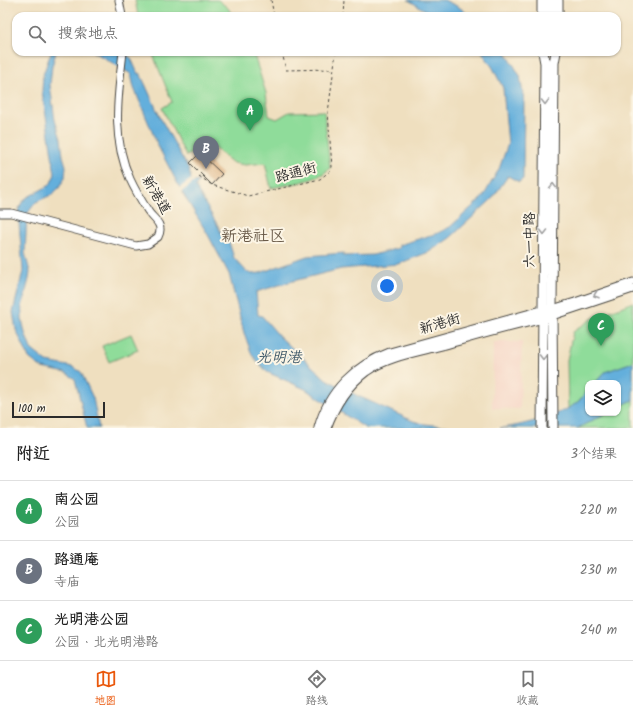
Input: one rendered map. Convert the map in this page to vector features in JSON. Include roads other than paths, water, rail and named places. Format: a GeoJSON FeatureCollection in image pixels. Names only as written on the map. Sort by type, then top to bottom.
{"type":"FeatureCollection","features":[{"type":"Feature","properties":{"kind":"main road"},"geometry":{"type":"LineString","coordinates":[[542,0],[542,12]]}},
{"type":"Feature","properties":{"kind":"main road"},"geometry":{"type":"LineString","coordinates":[[551,0],[551,12]]}},
{"type":"Feature","properties":{"kind":"main road"},"geometry":{"type":"LineString","coordinates":[[558,0],[558,12]]}},
{"type":"Feature","properties":{"kind":"main road","name":"六一中路"},"geometry":{"type":"LineString","coordinates":[[546,56],[550,63]]}},
{"type":"Feature","properties":{"kind":"main road"},"geometry":{"type":"LineString","coordinates":[[549,56],[550,63]]}},
{"type":"Feature","properties":{"kind":"main road"},"geometry":{"type":"LineString","coordinates":[[550,63],[551,56]]}},
{"type":"Feature","properties":{"kind":"main road","name":"六一中路"},"geometry":{"type":"LineString","coordinates":[[542,428],[548,314],[550,63],[554,56]]}},
{"type":"Feature","properties":{"kind":"main road","name":"六一中路"},"geometry":{"type":"LineString","coordinates":[[548,314],[553,428]]}},
{"type":"Feature","properties":{"kind":"main road","name":"新港街"},"geometry":{"type":"LineString","coordinates":[[329,411],[339,401],[353,378],[365,364],[390,352],[548,314]]}},
{"type":"Feature","properties":{"kind":"main road"},"geometry":{"type":"LineString","coordinates":[[319,428],[329,411]]}},
{"type":"Feature","properties":{"kind":"main road"},"geometry":{"type":"LineString","coordinates":[[326,428],[329,411]]}},
{"type":"Feature","properties":{"kind":"street"},"geometry":{"type":"LineString","coordinates":[[119,0],[121,12]]}},
{"type":"Feature","properties":{"kind":"street","name":"新港道"},"geometry":{"type":"LineString","coordinates":[[0,213],[38,220],[136,246],[148,244],[158,237],[160,229],[159,225],[134,188],[125,165],[121,149],[117,115],[123,56]]}},
{"type":"Feature","properties":{"kind":"street"},"geometry":{"type":"LineString","coordinates":[[548,314],[575,302],[633,282]]}},
{"type":"Feature","properties":{"kind":"street"},"geometry":{"type":"LineString","coordinates":[[548,314],[633,289]]}},
{"type":"Feature","properties":{"kind":"water"},"geometry":{"type":"Polygon","coordinates":[[[408,0],[444,0],[459,7],[465,12],[428,12],[408,0]]]}},
{"type":"Feature","properties":{"kind":"water"},"geometry":{"type":"Polygon","coordinates":[[[50,56],[55,56],[50,85],[55,120],[61,139],[66,166],[65,177],[59,188],[51,195],[36,202],[27,214],[25,253],[30,272],[22,307],[22,319],[31,349],[47,362],[73,367],[81,372],[93,398],[99,428],[87,428],[75,379],[66,373],[42,368],[29,358],[16,330],[13,312],[23,271],[18,211],[26,198],[50,185],[55,174],[42,91],[43,75],[50,56]]]}},
{"type":"Feature","properties":{"kind":"water","name":"光明港"},"geometry":{"type":"Polygon","coordinates":[[[101,56],[128,56],[131,58],[138,74],[140,73],[161,119],[189,170],[191,179],[194,182],[199,181],[196,188],[224,239],[228,239],[234,258],[247,272],[252,274],[260,273],[307,256],[344,253],[343,256],[373,255],[399,248],[399,245],[438,233],[450,227],[483,197],[499,169],[508,144],[503,88],[493,68],[485,56],[508,56],[520,76],[524,100],[523,179],[519,182],[508,176],[492,199],[450,238],[429,252],[398,264],[341,269],[256,292],[258,315],[262,316],[280,337],[326,379],[356,395],[413,421],[424,424],[465,428],[365,428],[305,389],[267,372],[252,355],[244,333],[229,274],[207,233],[182,192],[158,146],[134,88],[131,74],[101,56]]]}},
{"type":"Feature","properties":{"kind":"water"},"geometry":{"type":"Polygon","coordinates":[[[633,362],[633,400],[621,406],[621,380],[598,380],[605,372],[633,362]]]}},
{"type":"Feature","properties":{"kind":"water"},"geometry":{"type":"Polygon","coordinates":[[[585,394],[585,416],[600,416],[578,428],[500,428],[528,423],[550,416],[577,403],[585,394]]]}},
{"type":"Feature","properties":{"kind":"place","name":"南公园"},"geometry":{"type":"Point","coordinates":[250,131]}},
{"type":"Feature","properties":{"kind":"place","name":"路通庵"},"geometry":{"type":"Point","coordinates":[206,169]}},
{"type":"Feature","properties":{"kind":"place","name":"光明港公园"},"geometry":{"type":"Point","coordinates":[601,346]}},
{"type":"Feature","properties":{"kind":"district","name":"新港社区"},"geometry":{"type":"Point","coordinates":[253,236]}}]}
